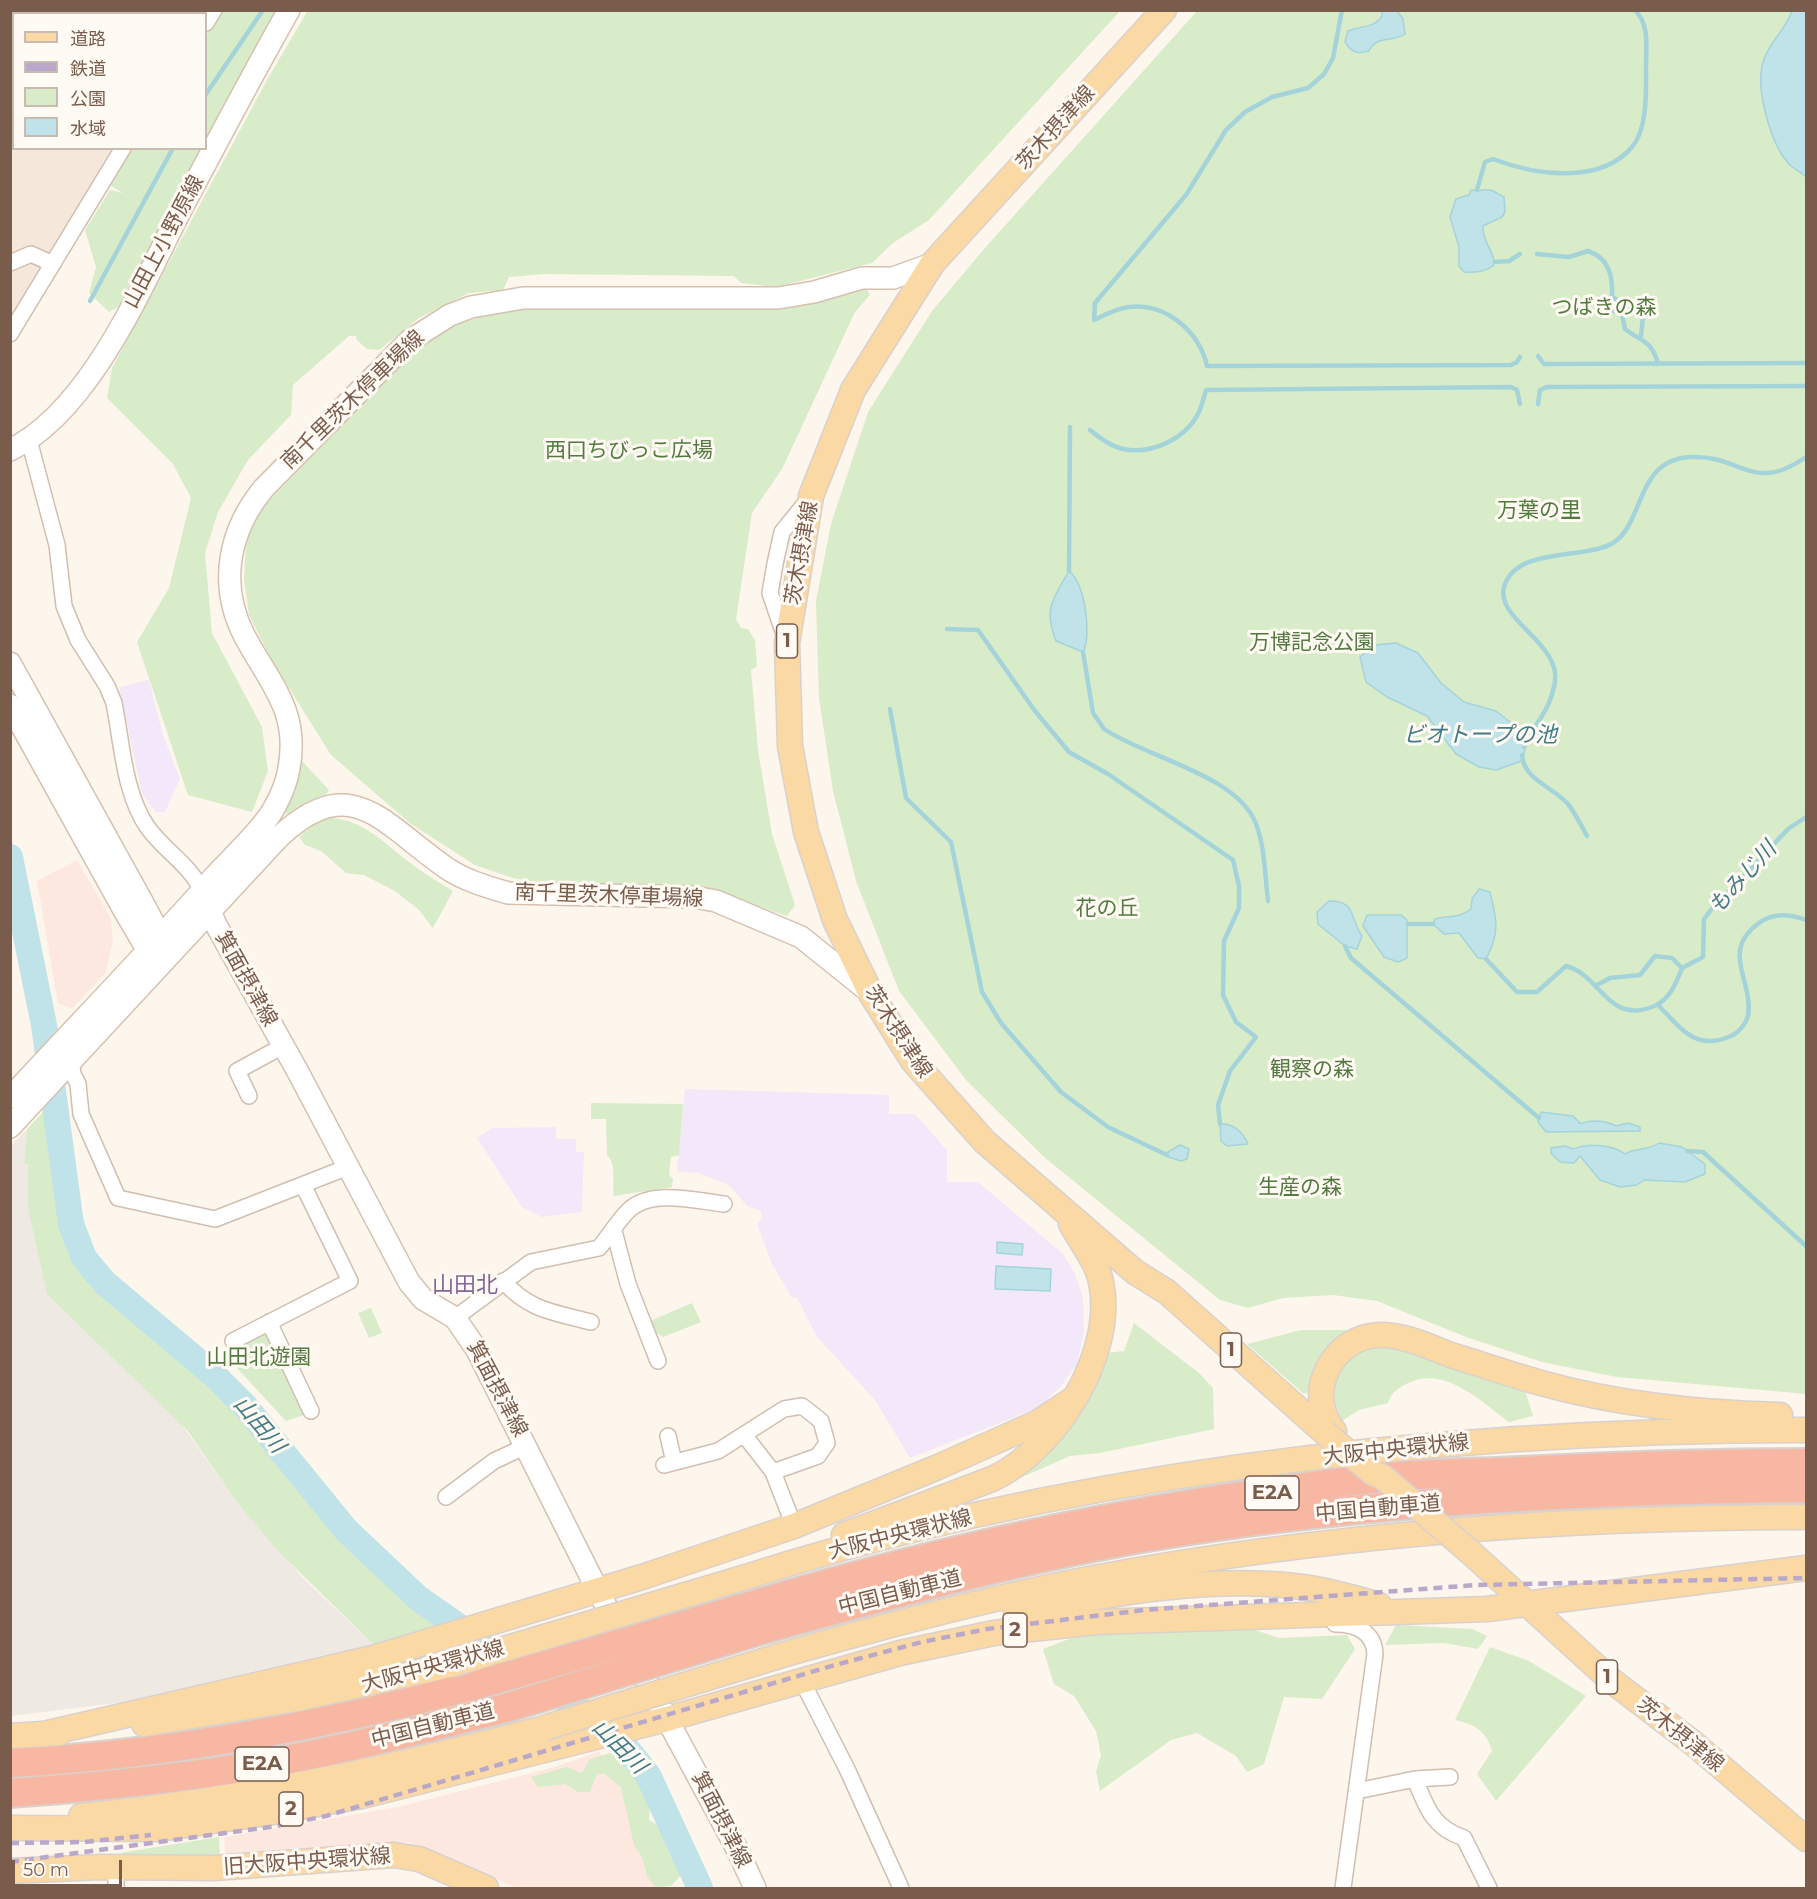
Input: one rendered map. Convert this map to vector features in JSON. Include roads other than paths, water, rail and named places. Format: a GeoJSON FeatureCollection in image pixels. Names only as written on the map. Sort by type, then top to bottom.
{"type":"FeatureCollection","features":[{"type":"Feature","properties":{"kind":"highway","name":"中国自動車道"},"geometry":{"type":"LineString","coordinates":[[10,1793],[129,1783],[266,1764],[429,1728],[509,1707],[757,1618],[886,1568],[1056,1529],[1182,1506],[1386,1477],[1590,1467],[1806,1463]]}},
{"type":"Feature","properties":{"kind":"highway","name":"中国自動車道"},"geometry":{"type":"LineString","coordinates":[[10,1763],[130,1753],[334,1720],[757,1618],[1172,1533],[1430,1504],[1598,1493],[1806,1488]]}},
{"type":"Feature","properties":{"kind":"main road","name":"山田上小野原線"},"geometry":{"type":"LineString","coordinates":[[10,450],[44,430],[57,417],[109,347],[254,71],[289,10]]}},
{"type":"Feature","properties":{"kind":"main road","name":"茨木摂津線"},"geometry":{"type":"LineString","coordinates":[[1164,10],[932,264],[853,390],[811,496],[787,643],[790,746],[806,832],[835,921],[870,992],[913,1061],[940,1095],[985,1142],[1135,1272],[1167,1292],[1461,1553],[1527,1604],[1612,1681],[1693,1743],[1806,1839]]}},
{"type":"Feature","properties":{"kind":"main road","name":"南千里茨木停車場線"},"geometry":{"type":"LineString","coordinates":[[202,891],[273,811],[289,769],[292,746],[285,706],[244,635],[234,612],[229,569],[238,528],[248,507],[264,488],[409,341],[450,315],[496,302],[523,298],[778,298],[814,292],[862,278],[893,278],[932,264]]}},
{"type":"Feature","properties":{"kind":"main road"},"geometry":{"type":"LineString","coordinates":[[10,663],[158,949]]}},
{"type":"Feature","properties":{"kind":"main road"},"geometry":{"type":"LineString","coordinates":[[10,705],[158,949]]}},
{"type":"Feature","properties":{"kind":"main road","name":"南千里茨木停車場線"},"geometry":{"type":"LineString","coordinates":[[210,912],[298,819],[328,805],[350,804],[371,811],[451,870],[479,884],[508,893],[694,897],[716,901],[810,942],[870,992]]}},
{"type":"Feature","properties":{"kind":"main road","name":"箕面摂津線"},"geometry":{"type":"LineString","coordinates":[[202,891],[210,912],[412,1287],[423,1299],[455,1318],[477,1350],[598,1591],[737,1849],[755,1888]]}},
{"type":"Feature","properties":{"kind":"main road"},"geometry":{"type":"LineString","coordinates":[[10,1127],[44,1089],[66,1053],[158,949],[202,891]]}},
{"type":"Feature","properties":{"kind":"main road","name":"箕面摂津線"},"geometry":{"type":"LineString","coordinates":[[158,949],[210,912]]}},
{"type":"Feature","properties":{"kind":"main road"},"geometry":{"type":"LineString","coordinates":[[10,1098],[40,1065],[66,1053]]}},
{"type":"Feature","properties":{"kind":"main road"},"geometry":{"type":"LineString","coordinates":[[771,1569],[819,1544],[999,1476],[1039,1447],[1075,1398],[1095,1355],[1104,1316],[1100,1277],[1063,1210]]}},
{"type":"Feature","properties":{"kind":"main road"},"geometry":{"type":"LineString","coordinates":[[1323,1432],[1325,1416],[1320,1400],[1321,1385],[1327,1368],[1349,1344],[1362,1338],[1380,1335],[1411,1340],[1540,1383],[1601,1398],[1670,1409],[1806,1416]]}},
{"type":"Feature","properties":{"kind":"main road"},"geometry":{"type":"LineString","coordinates":[[44,1734],[301,1676],[598,1591],[794,1526],[1037,1423],[1075,1398]]}},
{"type":"Feature","properties":{"kind":"main road","name":"大阪中央環状線"},"geometry":{"type":"LineString","coordinates":[[10,1736],[169,1721],[363,1686],[450,1665],[771,1569],[913,1531],[1062,1498],[1288,1461],[1483,1441],[1806,1430]]}},
{"type":"Feature","properties":{"kind":"main road","name":"茨木摂津線"},"geometry":{"type":"LineString","coordinates":[[1323,1432],[1377,1467],[1383,1477],[1461,1553]]}},
{"type":"Feature","properties":{"kind":"main road","name":"2"},"geometry":{"type":"LineString","coordinates":[[10,1822],[133,1811],[272,1791],[437,1756],[544,1728],[834,1640],[938,1613],[1094,1578],[1280,1549],[1389,1536],[1540,1524],[1806,1517]]}},
{"type":"Feature","properties":{"kind":"main road"},"geometry":{"type":"LineString","coordinates":[[1527,1604],[1806,1568]]}},
{"type":"Feature","properties":{"kind":"main road"},"geometry":{"type":"LineString","coordinates":[[834,1640],[1125,1594],[1232,1584],[1308,1588],[1399,1611]]}},
{"type":"Feature","properties":{"kind":"main road","name":"2"},"geometry":{"type":"LineString","coordinates":[[10,1827],[134,1830],[268,1813],[413,1785],[642,1726],[900,1653],[994,1633],[1096,1622],[1487,1609],[1527,1604]]}},
{"type":"Feature","properties":{"kind":"main road","name":"旧大阪中央環状線"},"geometry":{"type":"LineString","coordinates":[[10,1864],[116,1878],[394,1855],[419,1859],[486,1888]]}},
{"type":"Feature","properties":{"kind":"main road","name":"旧大阪中央環状線"},"geometry":{"type":"LineString","coordinates":[[10,1871],[50,1869]]}},
{"type":"Feature","properties":{"kind":"street"},"geometry":{"type":"LineString","coordinates":[[10,334],[122,150]]}},
{"type":"Feature","properties":{"kind":"street"},"geometry":{"type":"LineString","coordinates":[[10,263],[32,254],[53,264]]}},
{"type":"Feature","properties":{"kind":"street"},"geometry":{"type":"LineString","coordinates":[[29,440],[57,545],[64,606],[78,640],[107,686],[114,703],[138,810],[149,829],[195,877],[202,891]]}},
{"type":"Feature","properties":{"kind":"street"},"geometry":{"type":"LineString","coordinates":[[249,1096],[237,1071],[283,1046]]}},
{"type":"Feature","properties":{"kind":"street"},"geometry":{"type":"LineString","coordinates":[[66,1053],[78,1084],[81,1114],[118,1198],[215,1219],[348,1167]]}},
{"type":"Feature","properties":{"kind":"street"},"geometry":{"type":"LineString","coordinates":[[232,1341],[350,1281],[303,1185]]}},
{"type":"Feature","properties":{"kind":"street"},"geometry":{"type":"LineString","coordinates":[[455,1318],[531,1262],[599,1248],[629,1209],[648,1200],[670,1198],[724,1204]]}},
{"type":"Feature","properties":{"kind":"street"},"geometry":{"type":"LineString","coordinates":[[614,1231],[628,1284],[658,1361]]}},
{"type":"Feature","properties":{"kind":"street"},"geometry":{"type":"LineString","coordinates":[[503,1281],[518,1298],[534,1307],[591,1322]]}},
{"type":"Feature","properties":{"kind":"street"},"geometry":{"type":"LineString","coordinates":[[269,1322],[311,1411]]}},
{"type":"Feature","properties":{"kind":"street"},"geometry":{"type":"LineString","coordinates":[[668,1437],[669,1463],[718,1450],[745,1436],[784,1409],[802,1406],[821,1421],[827,1443],[818,1456],[773,1472]]}},
{"type":"Feature","properties":{"kind":"street"},"geometry":{"type":"LineString","coordinates":[[745,1436],[773,1472],[794,1526]]}},
{"type":"Feature","properties":{"kind":"street"},"geometry":{"type":"LineString","coordinates":[[446,1497],[494,1461],[526,1446]]}},
{"type":"Feature","properties":{"kind":"street"},"geometry":{"type":"LineString","coordinates":[[1272,1617],[1281,1624],[1294,1626],[1357,1626],[1373,1643],[1374,1667],[1343,1888]]}},
{"type":"Feature","properties":{"kind":"street"},"geometry":{"type":"LineString","coordinates":[[802,1681],[901,1888]]}},
{"type":"Feature","properties":{"kind":"street"},"geometry":{"type":"LineString","coordinates":[[1357,1791],[1415,1779],[1450,1777]]}},
{"type":"Feature","properties":{"kind":"street"},"geometry":{"type":"LineString","coordinates":[[1415,1779],[1430,1815],[1452,1834],[1464,1838],[1489,1888]]}},
{"type":"Feature","properties":{"kind":"water"},"geometry":{"type":"Polygon","coordinates":[[[1382,11],[1397,11],[1403,19],[1405,34],[1380,41],[1369,51],[1358,52],[1350,48],[1345,42],[1348,31],[1375,23],[1382,16],[1382,11]]]}},
{"type":"Feature","properties":{"kind":"water"},"geometry":{"type":"Polygon","coordinates":[[[1792,11],[1806,11],[1806,177],[1791,166],[1777,146],[1766,117],[1761,87],[1765,55],[1792,11]]]}},
{"type":"Feature","properties":{"kind":"water"},"geometry":{"type":"Polygon","coordinates":[[[1471,190],[1491,190],[1504,197],[1505,212],[1502,217],[1483,226],[1494,265],[1484,271],[1464,272],[1459,266],[1459,247],[1450,217],[1456,199],[1469,195],[1471,190]]]}},
{"type":"Feature","properties":{"kind":"water"},"geometry":{"type":"Polygon","coordinates":[[[1069,571],[1075,577],[1083,597],[1087,634],[1083,652],[1056,641],[1050,620],[1054,597],[1069,571]]]}},
{"type":"Feature","properties":{"kind":"water","name":"ビオトープの池"},"geometry":{"type":"Polygon","coordinates":[[[1396,643],[1418,653],[1441,683],[1464,702],[1496,711],[1515,726],[1527,742],[1522,761],[1496,770],[1479,767],[1456,754],[1427,716],[1387,697],[1366,682],[1360,657],[1375,645],[1396,643]]]}},
{"type":"Feature","properties":{"kind":"water"},"geometry":{"type":"Polygon","coordinates":[[[1479,889],[1490,892],[1496,919],[1494,942],[1486,959],[1478,958],[1459,933],[1444,934],[1433,924],[1435,919],[1458,916],[1471,909],[1472,899],[1479,889]]]}},
{"type":"Feature","properties":{"kind":"water"},"geometry":{"type":"Polygon","coordinates":[[[1329,901],[1344,904],[1351,911],[1362,936],[1357,949],[1345,946],[1318,924],[1317,912],[1329,901]]]}},
{"type":"Feature","properties":{"kind":"water"},"geometry":{"type":"Polygon","coordinates":[[[1367,915],[1401,915],[1407,920],[1407,958],[1398,962],[1384,957],[1363,926],[1367,915]]]}},
{"type":"Feature","properties":{"kind":"water"},"geometry":{"type":"Polygon","coordinates":[[[1541,1112],[1573,1116],[1581,1124],[1599,1121],[1616,1126],[1628,1123],[1640,1127],[1640,1131],[1546,1132],[1538,1122],[1541,1112]]]}},
{"type":"Feature","properties":{"kind":"water"},"geometry":{"type":"Polygon","coordinates":[[[1220,1124],[1230,1125],[1237,1130],[1248,1144],[1227,1146],[1221,1141],[1220,1124]]]}},
{"type":"Feature","properties":{"kind":"water"},"geometry":{"type":"Polygon","coordinates":[[[1659,1143],[1682,1147],[1705,1164],[1705,1174],[1685,1182],[1644,1180],[1637,1185],[1620,1187],[1600,1180],[1580,1156],[1574,1163],[1560,1162],[1551,1153],[1551,1148],[1565,1146],[1573,1149],[1592,1145],[1607,1146],[1625,1154],[1659,1143]]]}},
{"type":"Feature","properties":{"kind":"water"},"geometry":{"type":"Polygon","coordinates":[[[1180,1145],[1189,1149],[1187,1159],[1181,1161],[1168,1157],[1168,1152],[1180,1145]]]}},
{"type":"Feature","properties":{"kind":"water"},"geometry":{"type":"Polygon","coordinates":[[[997,1242],[1023,1244],[1022,1255],[997,1253],[997,1242]]]}},
{"type":"Feature","properties":{"kind":"water"},"geometry":{"type":"Polygon","coordinates":[[[996,1266],[1051,1269],[1050,1291],[995,1289],[996,1266]]]}},
{"type":"Feature","properties":{"kind":"waterway"},"geometry":{"type":"LineString","coordinates":[[207,93],[263,10]]}},
{"type":"Feature","properties":{"kind":"waterway"},"geometry":{"type":"LineString","coordinates":[[1342,10],[1333,58],[1324,74],[1308,88],[1272,97],[1245,112],[1226,130],[1186,195],[1095,303],[1094,320],[1129,307],[1156,310],[1168,315],[1189,331],[1197,341],[1207,366],[1511,365],[1520,357]]}},
{"type":"Feature","properties":{"kind":"waterway"},"geometry":{"type":"LineString","coordinates":[[1477,190],[1485,162],[1493,159],[1509,165],[1547,172],[1585,172],[1619,159],[1632,147],[1641,130],[1646,87],[1646,37],[1643,23],[1635,10]]}},
{"type":"Feature","properties":{"kind":"waterway"},"geometry":{"type":"LineString","coordinates":[[90,301],[172,150]]}},
{"type":"Feature","properties":{"kind":"waterway"},"geometry":{"type":"LineString","coordinates":[[1537,254],[1569,257],[1588,251],[1601,258],[1612,282],[1612,296],[1607,302],[1608,309],[1622,314],[1625,329],[1649,346],[1658,364]]}},
{"type":"Feature","properties":{"kind":"waterway"},"geometry":{"type":"LineString","coordinates":[[1495,262],[1509,261],[1520,254]]}},
{"type":"Feature","properties":{"kind":"waterway"},"geometry":{"type":"LineString","coordinates":[[1612,296],[1626,308],[1643,317],[1641,336]]}},
{"type":"Feature","properties":{"kind":"waterway"},"geometry":{"type":"LineString","coordinates":[[1538,356],[1544,364],[1806,363]]}},
{"type":"Feature","properties":{"kind":"waterway"},"geometry":{"type":"LineString","coordinates":[[1538,404],[1540,390],[1547,387],[1806,386]]}},
{"type":"Feature","properties":{"kind":"waterway"},"geometry":{"type":"LineString","coordinates":[[1090,430],[1109,444],[1123,449],[1145,450],[1156,447],[1167,443],[1186,430],[1199,412],[1206,390],[1511,387],[1517,390],[1520,404]]}},
{"type":"Feature","properties":{"kind":"waterway"},"geometry":{"type":"LineString","coordinates":[[1069,571],[1070,427]]}},
{"type":"Feature","properties":{"kind":"waterway"},"geometry":{"type":"LineString","coordinates":[[1524,747],[1549,702],[1555,682],[1554,668],[1539,643],[1509,610],[1504,599],[1504,587],[1511,574],[1522,565],[1536,560],[1600,548],[1613,543],[1623,534],[1631,521],[1650,480],[1660,468],[1673,460],[1691,457],[1708,458],[1760,473],[1788,468],[1806,457]]}},
{"type":"Feature","properties":{"kind":"waterway"},"geometry":{"type":"LineString","coordinates":[[947,629],[978,630],[1035,711],[1069,752],[1108,774],[1233,860],[1239,886],[1239,908],[1224,941],[1223,995],[1236,1022],[1256,1037],[1230,1071],[1218,1105],[1220,1124]]}},
{"type":"Feature","properties":{"kind":"waterway"},"geometry":{"type":"LineString","coordinates":[[1083,652],[1093,713],[1104,729],[1211,780],[1231,793],[1246,807],[1256,824],[1261,842],[1268,901]]}},
{"type":"Feature","properties":{"kind":"waterway"},"geometry":{"type":"LineString","coordinates":[[890,709],[906,798],[951,842],[982,992],[1001,1023],[1061,1092],[1108,1127],[1167,1155]]}},
{"type":"Feature","properties":{"kind":"waterway"},"geometry":{"type":"LineString","coordinates":[[1522,755],[1528,771],[1568,804],[1587,836]]}},
{"type":"Feature","properties":{"kind":"waterway","name":"もみじ川"},"geometry":{"type":"LineString","coordinates":[[1486,959],[1517,992],[1537,992],[1566,966],[1578,971],[1614,1004],[1624,1009],[1637,1010],[1652,1007],[1667,996],[1682,968],[1703,957],[1704,919],[1720,898],[1731,890],[1788,829],[1806,817]]}},
{"type":"Feature","properties":{"kind":"waterway","name":"山田川"},"geometry":{"type":"LineString","coordinates":[[10,857],[44,1025],[71,1224],[84,1258],[105,1283],[213,1374],[245,1406],[346,1530],[418,1598],[595,1721],[624,1745],[648,1775],[700,1888]]}},
{"type":"Feature","properties":{"kind":"waterway"},"geometry":{"type":"LineString","coordinates":[[1658,1005],[1682,1029],[1698,1039],[1718,1040],[1734,1035],[1744,1025],[1748,1016],[1749,1003],[1740,956],[1741,945],[1747,934],[1770,917],[1788,915],[1806,920]]}},
{"type":"Feature","properties":{"kind":"waterway"},"geometry":{"type":"LineString","coordinates":[[1408,924],[1433,924]]}},
{"type":"Feature","properties":{"kind":"waterway"},"geometry":{"type":"LineString","coordinates":[[1345,946],[1351,958],[1539,1118]]}},
{"type":"Feature","properties":{"kind":"waterway"},"geometry":{"type":"LineString","coordinates":[[1595,986],[1610,978],[1640,975],[1655,956],[1672,958],[1682,968]]}},
{"type":"Feature","properties":{"kind":"waterway"},"geometry":{"type":"LineString","coordinates":[[1687,1151],[1703,1152],[1806,1246]]}},
{"type":"Feature","properties":{"kind":"railway"},"geometry":{"type":"LineString","coordinates":[[10,1862],[277,1826],[326,1816],[835,1665],[922,1642],[987,1629],[1144,1610],[1476,1585],[1806,1578]]}},
{"type":"Feature","properties":{"kind":"railway"},"geometry":{"type":"LineString","coordinates":[[10,1843],[84,1842],[151,1835]]}},
{"type":"Feature","properties":{"kind":"district","name":"山田北"},"geometry":{"type":"Point","coordinates":[465,1286]}},
{"type":"Feature","properties":{"kind":"park label","name":"つばきの森"},"geometry":{"type":"Point","coordinates":[1604,308]}},
{"type":"Feature","properties":{"kind":"park label","name":"西口ちびっこ広場"},"geometry":{"type":"Point","coordinates":[629,451]}},
{"type":"Feature","properties":{"kind":"park label","name":"万葉の里"},"geometry":{"type":"Point","coordinates":[1539,511]}},
{"type":"Feature","properties":{"kind":"park label","name":"万博記念公園"},"geometry":{"type":"Point","coordinates":[1312,643]}},
{"type":"Feature","properties":{"kind":"park label","name":"花の丘"},"geometry":{"type":"Point","coordinates":[1107,909]}},
{"type":"Feature","properties":{"kind":"park label","name":"観察の森"},"geometry":{"type":"Point","coordinates":[1312,1070]}},
{"type":"Feature","properties":{"kind":"park label","name":"生産の森"},"geometry":{"type":"Point","coordinates":[1300,1188]}},
{"type":"Feature","properties":{"kind":"park label","name":"山田北遊園"},"geometry":{"type":"Point","coordinates":[259,1358]}}]}
